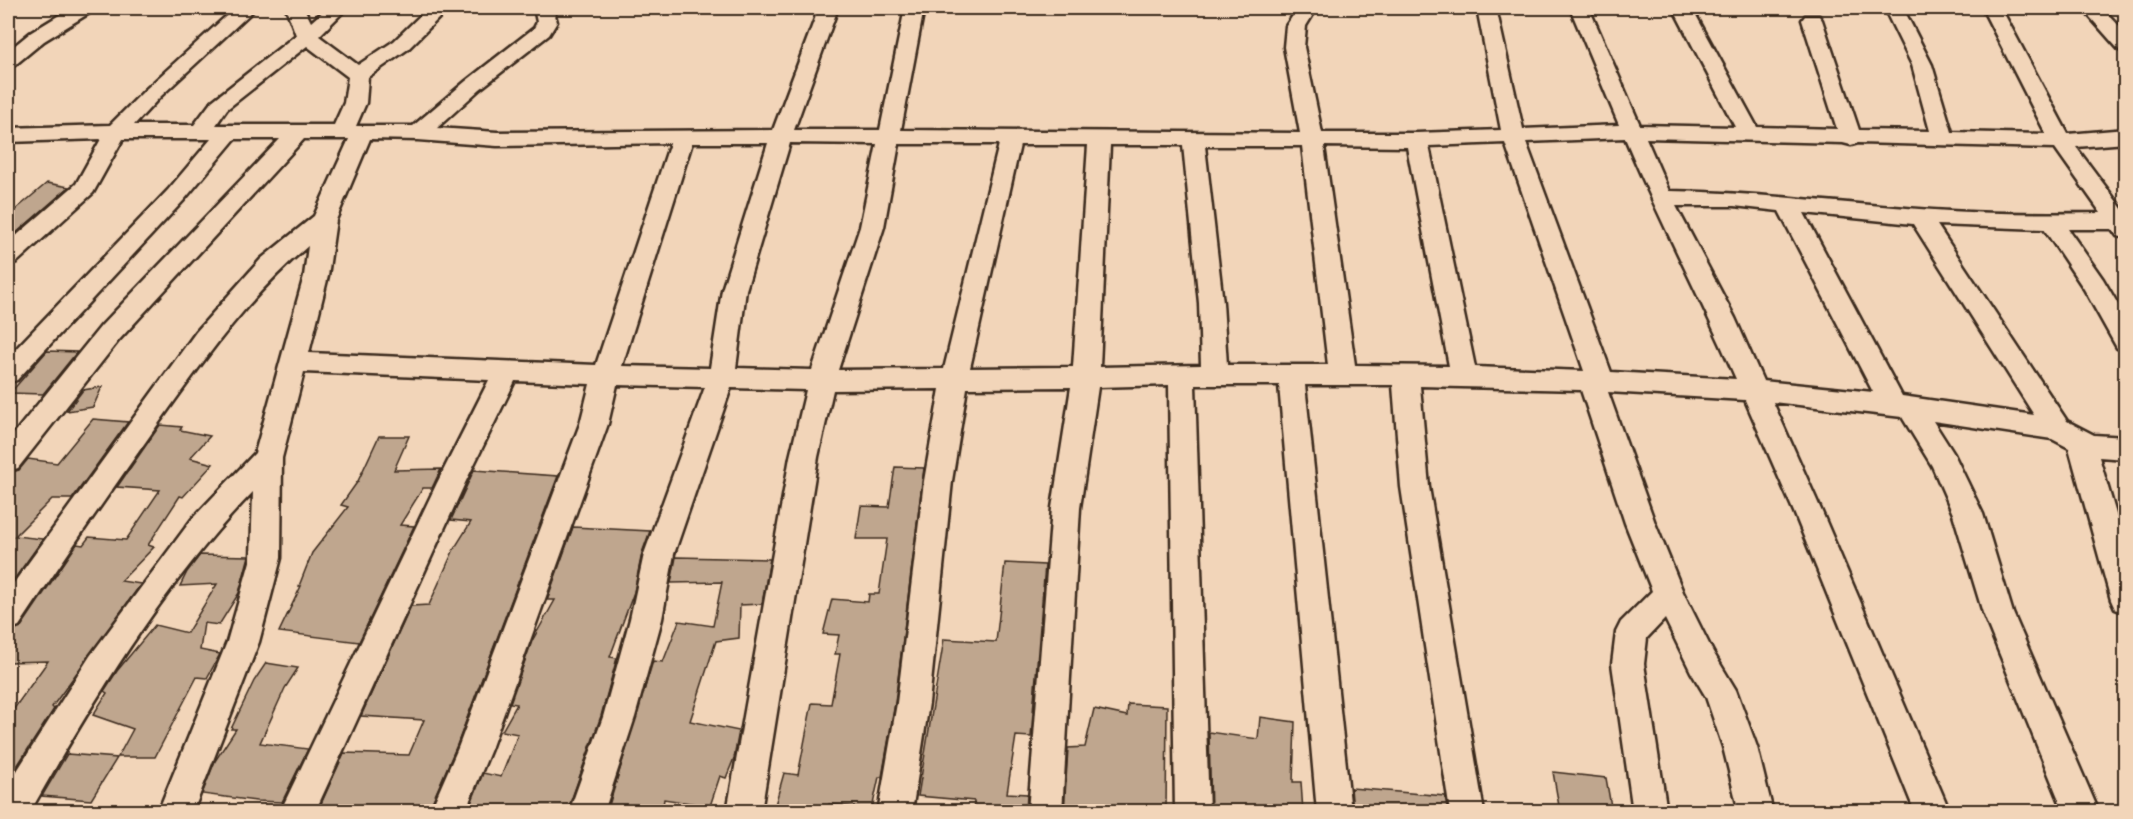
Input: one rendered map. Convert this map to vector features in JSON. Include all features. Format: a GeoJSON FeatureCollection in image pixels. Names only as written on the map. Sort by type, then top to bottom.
{"type":"FeatureCollection","features":[{"type":"Feature","properties":{"kind":"street"},"geometry":{"type":"LineString","coordinates":[[8,62],[38,37],[84,8]]}},
{"type":"Feature","properties":{"kind":"street"},"geometry":{"type":"LineString","coordinates":[[8,256],[85,188],[116,132],[153,93],[246,8]]}},
{"type":"Feature","properties":{"kind":"street"},"geometry":{"type":"LineString","coordinates":[[295,8],[307,36],[358,75]]}},
{"type":"Feature","properties":{"kind":"street"},"geometry":{"type":"LineString","coordinates":[[200,134],[219,105],[307,36],[338,8]]}},
{"type":"Feature","properties":{"kind":"street"},"geometry":{"type":"LineString","coordinates":[[175,812],[243,642],[266,558],[268,458],[316,276],[324,220],[352,133],[358,75],[401,45],[439,8]]}},
{"type":"Feature","properties":{"kind":"street"},"geometry":{"type":"LineString","coordinates":[[418,133],[473,85],[542,31],[547,22],[543,8]]}},
{"type":"Feature","properties":{"kind":"street"},"geometry":{"type":"LineString","coordinates":[[586,812],[619,717],[646,619],[659,555],[722,377],[734,290],[781,137],[828,8]]}},
{"type":"Feature","properties":{"kind":"street"},"geometry":{"type":"LineString","coordinates":[[744,812],[804,456],[822,380],[872,227],[914,8]]}},
{"type":"Feature","properties":{"kind":"street"},"geometry":{"type":"LineString","coordinates":[[1307,8],[1296,26],[1294,47],[1320,182],[1330,293],[1343,375]]}},
{"type":"Feature","properties":{"kind":"street"},"geometry":{"type":"LineString","coordinates":[[1486,8],[1514,138],[1596,382],[1640,523],[1669,594],[1702,662],[1720,690],[1740,747],[1756,812]]}},
{"type":"Feature","properties":{"kind":"street"},"geometry":{"type":"LineString","coordinates":[[1580,8],[1661,198],[1722,318],[1808,512],[1933,812]]}},
{"type":"Feature","properties":{"kind":"street"},"geometry":{"type":"LineString","coordinates":[[1683,8],[1749,133]]}},
{"type":"Feature","properties":{"kind":"street"},"geometry":{"type":"LineString","coordinates":[[1894,8],[1922,65],[1943,140]]}},
{"type":"Feature","properties":{"kind":"street"},"geometry":{"type":"LineString","coordinates":[[1992,8],[2061,141],[2121,225]]}},
{"type":"Feature","properties":{"kind":"street"},"geometry":{"type":"LineString","coordinates":[[2092,8],[2126,46]]}},
{"type":"Feature","properties":{"kind":"street"},"geometry":{"type":"LineString","coordinates":[[1812,20],[1851,138]]}},
{"type":"Feature","properties":{"kind":"street"},"geometry":{"type":"LineString","coordinates":[[8,135],[116,132],[200,134],[298,132],[418,133],[497,139],[683,136],[1311,141],[1514,138],[1632,131],[1851,138],[2061,141],[2126,135]]}},
{"type":"Feature","properties":{"kind":"street"},"geometry":{"type":"LineString","coordinates":[[8,460],[110,333],[298,132]]}},
{"type":"Feature","properties":{"kind":"street"},"geometry":{"type":"LineString","coordinates":[[8,373],[176,195],[227,134]]}},
{"type":"Feature","properties":{"kind":"street"},"geometry":{"type":"LineString","coordinates":[[447,812],[474,749],[594,424],[606,375],[683,136]]}},
{"type":"Feature","properties":{"kind":"street"},"geometry":{"type":"LineString","coordinates":[[895,812],[913,703],[938,481],[955,378],[1011,138]]}},
{"type":"Feature","properties":{"kind":"street"},"geometry":{"type":"LineString","coordinates":[[1045,812],[1066,508],[1086,378],[1099,139]]}},
{"type":"Feature","properties":{"kind":"street"},"geometry":{"type":"LineString","coordinates":[[1193,140],[1211,303],[1214,375]]}},
{"type":"Feature","properties":{"kind":"street"},"geometry":{"type":"LineString","coordinates":[[1417,140],[1464,376]]}},
{"type":"Feature","properties":{"kind":"street"},"geometry":{"type":"LineString","coordinates":[[1661,198],[1734,199],[1920,218],[2121,225]]}},
{"type":"Feature","properties":{"kind":"street"},"geometry":{"type":"LineString","coordinates":[[1786,204],[1903,408],[1944,462],[1968,514],[1998,614],[2082,812]]}},
{"type":"Feature","properties":{"kind":"street"},"geometry":{"type":"LineString","coordinates":[[1920,218],[2070,436],[2088,471],[2126,600]]}},
{"type":"Feature","properties":{"kind":"street"},"geometry":{"type":"LineString","coordinates":[[8,616],[53,549],[205,339],[270,265],[324,220]]}},
{"type":"Feature","properties":{"kind":"street"},"geometry":{"type":"LineString","coordinates":[[2051,222],[2094,285],[2126,341]]}},
{"type":"Feature","properties":{"kind":"street"},"geometry":{"type":"LineString","coordinates":[[292,362],[606,375],[822,380],[1343,375],[1464,376],[1596,382],[1753,390],[1903,408],[2070,436],[2099,448],[2126,448]]}},
{"type":"Feature","properties":{"kind":"street"},"geometry":{"type":"LineString","coordinates":[[297,812],[451,483],[507,371]]}},
{"type":"Feature","properties":{"kind":"street"},"geometry":{"type":"LineString","coordinates":[[1182,375],[1192,812]]}},
{"type":"Feature","properties":{"kind":"street"},"geometry":{"type":"LineString","coordinates":[[1291,375],[1334,812]]}},
{"type":"Feature","properties":{"kind":"street"},"geometry":{"type":"LineString","coordinates":[[1406,376],[1415,487],[1467,812]]}},
{"type":"Feature","properties":{"kind":"street"},"geometry":{"type":"LineString","coordinates":[[11,812],[48,746],[114,645],[203,526],[268,458]]}},
{"type":"Feature","properties":{"kind":"street"},"geometry":{"type":"LineString","coordinates":[[1650,812],[1628,664],[1632,632],[1669,594]]}},
{"type":"Feature","properties":{"kind":"building"},"geometry":{"type":"Polygon","coordinates":[[[47,183],[69,187],[8,240],[8,216],[47,183]]]}},
{"type":"Feature","properties":{"kind":"building"},"geometry":{"type":"Polygon","coordinates":[[[47,351],[77,352],[43,394],[10,393],[47,351]]]}},
{"type":"Feature","properties":{"kind":"building"},"geometry":{"type":"Polygon","coordinates":[[[102,387],[93,407],[67,411],[83,390],[102,387]]]}},
{"type":"Feature","properties":{"kind":"building"},"geometry":{"type":"Polygon","coordinates":[[[93,419],[128,422],[72,499],[52,499],[15,536],[43,539],[8,588],[8,473],[19,470],[28,459],[57,463],[93,419]]]}},
{"type":"Feature","properties":{"kind":"building"},"geometry":{"type":"Polygon","coordinates":[[[160,425],[182,427],[180,430],[210,436],[190,458],[213,464],[183,497],[180,496],[148,545],[154,547],[121,581],[141,584],[52,707],[54,709],[8,780],[8,717],[48,661],[8,662],[8,632],[21,627],[77,544],[83,545],[89,537],[126,540],[160,490],[117,487],[160,425]]]}},
{"type":"Feature","properties":{"kind":"building"},"geometry":{"type":"Polygon","coordinates":[[[379,436],[409,436],[394,470],[441,469],[432,488],[423,488],[400,525],[414,526],[359,642],[279,632],[301,586],[299,586],[312,553],[348,507],[341,505],[358,481],[379,436]]]}},
{"type":"Feature","properties":{"kind":"building"},"geometry":{"type":"Polygon","coordinates":[[[895,467],[924,468],[895,703],[882,777],[879,777],[872,809],[829,804],[827,812],[773,812],[784,773],[798,775],[812,703],[831,704],[840,654],[835,654],[839,635],[823,634],[832,599],[868,602],[869,594],[879,594],[887,539],[856,539],[861,506],[889,507],[895,467]]]}},
{"type":"Feature","properties":{"kind":"building"},"geometry":{"type":"Polygon","coordinates":[[[474,470],[558,476],[457,745],[428,812],[362,805],[320,806],[344,753],[409,755],[424,720],[361,716],[411,606],[429,605],[454,549],[471,522],[451,520],[474,470]]]}},
{"type":"Feature","properties":{"kind":"building"},"geometry":{"type":"Polygon","coordinates":[[[573,527],[650,531],[642,553],[634,592],[610,657],[617,658],[601,716],[567,812],[468,811],[483,773],[501,777],[518,734],[502,731],[517,704],[510,703],[532,641],[555,600],[547,600],[573,527]]]}},
{"type":"Feature","properties":{"kind":"building"},"geometry":{"type":"Polygon","coordinates":[[[200,555],[249,556],[239,593],[219,625],[204,623],[200,650],[220,654],[207,678],[197,677],[155,757],[118,757],[133,729],[93,715],[107,693],[104,691],[117,671],[155,625],[187,633],[217,584],[180,586],[200,555]]]}},
{"type":"Feature","properties":{"kind":"building"},"geometry":{"type":"Polygon","coordinates":[[[676,557],[770,559],[762,604],[740,605],[739,638],[716,641],[690,721],[739,731],[734,758],[726,778],[720,776],[710,806],[664,799],[662,812],[607,812],[653,661],[663,662],[679,621],[713,626],[722,582],[671,583],[676,557]]]}},
{"type":"Feature","properties":{"kind":"building"},"geometry":{"type":"Polygon","coordinates":[[[1005,563],[1045,565],[1031,737],[1016,736],[1007,793],[1027,794],[1026,812],[973,812],[974,801],[918,796],[944,639],[996,642],[1005,563]]]}},
{"type":"Feature","properties":{"kind":"building"},"geometry":{"type":"Polygon","coordinates":[[[266,663],[298,668],[285,688],[260,743],[308,749],[282,802],[202,794],[215,761],[236,729],[231,729],[254,681],[266,663]]]}},
{"type":"Feature","properties":{"kind":"building"},"geometry":{"type":"Polygon","coordinates":[[[1128,704],[1167,706],[1166,812],[1064,812],[1068,748],[1085,747],[1094,709],[1127,716],[1128,704]]]}},
{"type":"Feature","properties":{"kind":"building"},"geometry":{"type":"Polygon","coordinates":[[[1260,717],[1295,722],[1293,782],[1301,782],[1303,812],[1211,812],[1209,732],[1258,739],[1260,717]]]}},
{"type":"Feature","properties":{"kind":"building"},"geometry":{"type":"Polygon","coordinates":[[[67,754],[117,758],[91,800],[42,796],[67,754]]]}},
{"type":"Feature","properties":{"kind":"building"},"geometry":{"type":"Polygon","coordinates":[[[1553,772],[1606,778],[1612,812],[1560,812],[1553,772]]]}},
{"type":"Feature","properties":{"kind":"building"},"geometry":{"type":"Polygon","coordinates":[[[1351,788],[1445,796],[1448,812],[1353,812],[1351,788]]]}}]}
